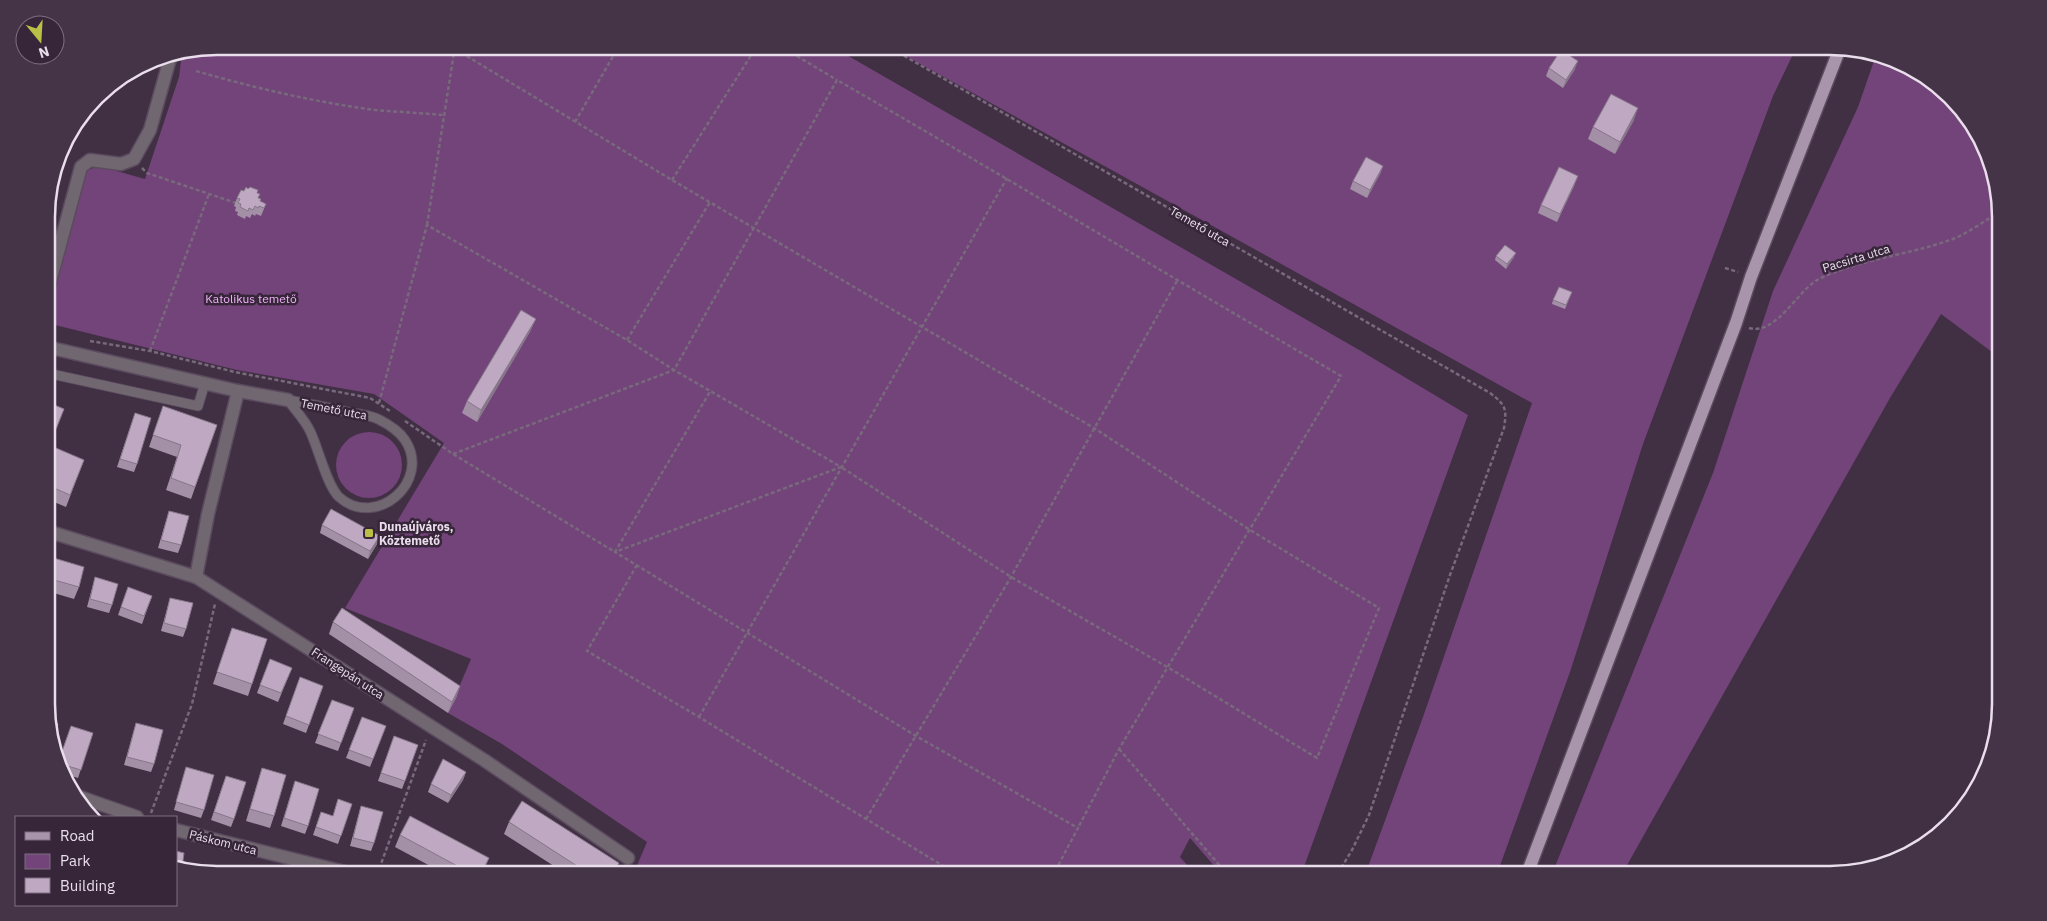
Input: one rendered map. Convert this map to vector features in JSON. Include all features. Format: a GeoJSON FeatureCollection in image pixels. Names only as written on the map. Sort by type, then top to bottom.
{"type":"FeatureCollection","features":[{"type":"Feature","properties":{"kind":"main road"},"geometry":{"type":"LineString","coordinates":[[1530,866],[1736,323],[1751,277],[1837,55]]}},
{"type":"Feature","properties":{"kind":"street"},"geometry":{"type":"LineString","coordinates":[[55,263],[81,166],[90,160],[121,164],[134,159],[150,130],[168,63]]}},
{"type":"Feature","properties":{"kind":"street","name":"Temető utca"},"geometry":{"type":"LineString","coordinates":[[55,349],[288,400]]}},
{"type":"Feature","properties":{"kind":"street"},"geometry":{"type":"LineString","coordinates":[[196,577],[208,514],[238,390]]}},
{"type":"Feature","properties":{"kind":"street","name":"Frangepán utca"},"geometry":{"type":"LineString","coordinates":[[55,533],[196,577],[484,760],[628,858]]}},
{"type":"Feature","properties":{"kind":"street"},"geometry":{"type":"LineString","coordinates":[[87,799],[134,816]]}},
{"type":"Feature","properties":{"kind":"street","name":"Páskom utca"},"geometry":{"type":"LineString","coordinates":[[178,830],[321,866]]}},
{"type":"Feature","properties":{"kind":"lane"},"geometry":{"type":"LineString","coordinates":[[55,375],[198,406],[204,383]]}},
{"type":"Feature","properties":{"kind":"lane","name":"Temető utca"},"geometry":{"type":"LineString","coordinates":[[288,400],[376,417],[405,440],[411,455],[412,469],[407,484],[395,498],[382,506],[364,509],[349,505],[337,495],[328,479],[309,428],[288,400]]}},
{"type":"Feature","properties":{"kind":"path"},"geometry":{"type":"LineString","coordinates":[[379,403],[428,225],[453,55]]}},
{"type":"Feature","properties":{"kind":"path"},"geometry":{"type":"LineString","coordinates":[[428,225],[841,467],[1011,577],[1169,668],[1317,758],[1379,608],[1250,530],[1094,428],[574,122],[467,55]]}},
{"type":"Feature","properties":{"kind":"path"},"geometry":{"type":"LineString","coordinates":[[574,122],[614,55]]}},
{"type":"Feature","properties":{"kind":"path"},"geometry":{"type":"LineString","coordinates":[[672,180],[751,55]]}},
{"type":"Feature","properties":{"kind":"path"},"geometry":{"type":"LineString","coordinates":[[795,55],[1341,376],[1169,668],[1119,749],[1058,866]]}},
{"type":"Feature","properties":{"kind":"path","name":"Temető utca"},"geometry":{"type":"LineString","coordinates":[[903,55],[1501,401],[1506,412],[1504,428],[1450,575],[1369,815],[1341,866]]}},
{"type":"Feature","properties":{"kind":"path"},"geometry":{"type":"LineString","coordinates":[[196,71],[257,88],[319,101],[375,110],[444,115]]}},
{"type":"Feature","properties":{"kind":"path"},"geometry":{"type":"LineString","coordinates":[[453,454],[674,370],[837,80]]}},
{"type":"Feature","properties":{"kind":"path"},"geometry":{"type":"LineString","coordinates":[[134,159],[147,173],[236,203]]}},
{"type":"Feature","properties":{"kind":"path"},"geometry":{"type":"LineString","coordinates":[[699,717],[1007,178]]}},
{"type":"Feature","properties":{"kind":"path"},"geometry":{"type":"LineString","coordinates":[[150,351],[209,194]]}},
{"type":"Feature","properties":{"kind":"path"},"geometry":{"type":"LineString","coordinates":[[627,340],[711,202]]}},
{"type":"Feature","properties":{"kind":"path","name":"Pacsirta utca"},"geometry":{"type":"LineString","coordinates":[[1736,323],[1752,329],[1770,325],[1818,279],[1840,270],[1952,240],[1992,217]]}},
{"type":"Feature","properties":{"kind":"path"},"geometry":{"type":"LineString","coordinates":[[866,819],[1011,577],[1177,281]]}},
{"type":"Feature","properties":{"kind":"path"},"geometry":{"type":"LineString","coordinates":[[84,340],[150,351],[235,372],[370,398],[394,413]]}},
{"type":"Feature","properties":{"kind":"path"},"geometry":{"type":"LineString","coordinates":[[615,552],[711,390]]}},
{"type":"Feature","properties":{"kind":"path"},"geometry":{"type":"LineString","coordinates":[[401,418],[453,454],[747,634],[916,736],[1078,828]]}},
{"type":"Feature","properties":{"kind":"path"},"geometry":{"type":"LineString","coordinates":[[615,552],[841,467]]}},
{"type":"Feature","properties":{"kind":"path"},"geometry":{"type":"LineString","coordinates":[[637,565],[586,651],[699,717],[943,866]]}},
{"type":"Feature","properties":{"kind":"path"},"geometry":{"type":"LineString","coordinates":[[149,816],[192,704],[218,590]]}},
{"type":"Feature","properties":{"kind":"path"},"geometry":{"type":"LineString","coordinates":[[381,866],[430,727]]}},
{"type":"Feature","properties":{"kind":"path"},"geometry":{"type":"LineString","coordinates":[[1119,749],[1221,866]]}},
{"type":"Feature","properties":{"kind":"green space","name":"Katolikus temető"},"geometry":{"type":"Polygon","coordinates":[[[217,55],[847,55],[1361,351],[1468,415],[1304,866],[1214,866],[1190,838],[1180,857],[1188,866],[637,866],[647,842],[502,744],[448,713],[471,659],[345,608],[444,443],[374,394],[237,370],[55,325],[55,290],[81,184],[88,170],[99,166],[145,179],[179,77],[181,60],[196,56],[217,55]]]}},
{"type":"Feature","properties":{"kind":"green space"},"geometry":{"type":"Polygon","coordinates":[[[904,55],[1793,55],[1773,96],[1643,444],[1570,672],[1500,866],[1368,866],[1423,717],[1532,403],[904,55]]]}},
{"type":"Feature","properties":{"kind":"green space"},"geometry":{"type":"Polygon","coordinates":[[[1874,62],[1892,67],[1929,89],[1958,118],[1970,136],[1980,155],[1991,196],[1992,352],[1941,314],[1890,398],[1627,866],[1555,866],[1713,473],[1773,291],[1858,107],[1874,62]]]}},
{"type":"Feature","properties":{"kind":"green space"},"geometry":{"type":"Polygon","coordinates":[[[369,432],[381,435],[392,442],[399,453],[402,465],[399,477],[392,488],[381,495],[369,498],[357,495],[346,488],[339,477],[336,465],[339,453],[346,442],[357,435],[369,432]]]}},
{"type":"Feature","properties":{"kind":"building"},"geometry":{"type":"Polygon","coordinates":[[[1558,55],[1569,55],[1578,61],[1566,80],[1549,68],[1558,55]]]}},
{"type":"Feature","properties":{"kind":"building"},"geometry":{"type":"Polygon","coordinates":[[[1611,94],[1638,108],[1620,142],[1593,127],[1611,94]]]}},
{"type":"Feature","properties":{"kind":"building"},"geometry":{"type":"Polygon","coordinates":[[[1366,157],[1383,166],[1370,190],[1353,181],[1366,157]]]}},
{"type":"Feature","properties":{"kind":"building"},"geometry":{"type":"Polygon","coordinates":[[[1559,167],[1578,176],[1560,214],[1541,205],[1559,167]]]}},
{"type":"Feature","properties":{"kind":"building"},"geometry":{"type":"Polygon","coordinates":[[[246,187],[258,190],[257,193],[260,194],[258,198],[266,204],[264,208],[255,206],[253,210],[249,208],[248,211],[240,207],[241,204],[238,203],[240,199],[237,198],[241,190],[244,191],[246,187]]]}},
{"type":"Feature","properties":{"kind":"building"},"geometry":{"type":"Polygon","coordinates":[[[1505,245],[1516,253],[1507,264],[1496,256],[1505,245]]]}},
{"type":"Feature","properties":{"kind":"building"},"geometry":{"type":"Polygon","coordinates":[[[1559,287],[1572,292],[1566,305],[1553,300],[1559,287]]]}},
{"type":"Feature","properties":{"kind":"building"},"geometry":{"type":"Polygon","coordinates":[[[521,310],[536,319],[481,410],[467,401],[521,310]]]}},
{"type":"Feature","properties":{"kind":"building"},"geometry":{"type":"Polygon","coordinates":[[[55,405],[64,409],[55,429],[55,405]]]}},
{"type":"Feature","properties":{"kind":"building"},"geometry":{"type":"Polygon","coordinates":[[[163,406],[217,425],[195,487],[171,478],[181,445],[153,435],[163,406]]]}},
{"type":"Feature","properties":{"kind":"building"},"geometry":{"type":"Polygon","coordinates":[[[135,413],[151,418],[137,464],[120,459],[135,413]]]}},
{"type":"Feature","properties":{"kind":"building"},"geometry":{"type":"Polygon","coordinates":[[[56,448],[84,460],[70,495],[55,488],[56,448]]]}},
{"type":"Feature","properties":{"kind":"building"},"geometry":{"type":"Polygon","coordinates":[[[331,509],[380,536],[370,551],[322,525],[331,509]]]}},
{"type":"Feature","properties":{"kind":"building"},"geometry":{"type":"Polygon","coordinates":[[[169,511],[189,516],[181,545],[161,540],[169,511]]]}},
{"type":"Feature","properties":{"kind":"building"},"geometry":{"type":"Polygon","coordinates":[[[55,558],[84,567],[79,587],[55,580],[55,558]]]}},
{"type":"Feature","properties":{"kind":"building"},"geometry":{"type":"Polygon","coordinates":[[[95,577],[118,584],[112,605],[90,599],[95,577]]]}},
{"type":"Feature","properties":{"kind":"building"},"geometry":{"type":"Polygon","coordinates":[[[128,587],[152,596],[144,616],[121,607],[128,587]]]}},
{"type":"Feature","properties":{"kind":"building"},"geometry":{"type":"Polygon","coordinates":[[[170,598],[193,603],[186,629],[164,623],[170,598]]]}},
{"type":"Feature","properties":{"kind":"building"},"geometry":{"type":"Polygon","coordinates":[[[342,608],[460,686],[452,702],[333,622],[342,608]]]}},
{"type":"Feature","properties":{"kind":"building"},"geometry":{"type":"Polygon","coordinates":[[[232,628],[267,639],[252,684],[217,672],[232,628]]]}},
{"type":"Feature","properties":{"kind":"building"},"geometry":{"type":"Polygon","coordinates":[[[270,659],[292,668],[281,693],[260,685],[270,659]]]}},
{"type":"Feature","properties":{"kind":"building"},"geometry":{"type":"Polygon","coordinates":[[[300,677],[323,686],[309,725],[286,716],[300,677]]]}},
{"type":"Feature","properties":{"kind":"building"},"geometry":{"type":"Polygon","coordinates":[[[332,700],[354,708],[341,743],[318,734],[332,700]]]}},
{"type":"Feature","properties":{"kind":"building"},"geometry":{"type":"Polygon","coordinates":[[[362,717],[386,726],[373,759],[349,750],[362,717]]]}},
{"type":"Feature","properties":{"kind":"building"},"geometry":{"type":"Polygon","coordinates":[[[136,723],[163,730],[154,764],[127,757],[136,723]]]}},
{"type":"Feature","properties":{"kind":"building"},"geometry":{"type":"Polygon","coordinates":[[[71,726],[93,733],[81,770],[67,766],[62,750],[71,726]]]}},
{"type":"Feature","properties":{"kind":"building"},"geometry":{"type":"Polygon","coordinates":[[[394,736],[418,745],[405,781],[381,773],[394,736]]]}},
{"type":"Feature","properties":{"kind":"building"},"geometry":{"type":"Polygon","coordinates":[[[443,759],[466,772],[451,795],[431,784],[443,759]]]}},
{"type":"Feature","properties":{"kind":"building"},"geometry":{"type":"Polygon","coordinates":[[[186,767],[214,775],[204,810],[176,802],[186,767]]]}},
{"type":"Feature","properties":{"kind":"building"},"geometry":{"type":"Polygon","coordinates":[[[262,768],[286,775],[274,816],[250,809],[262,768]]]}},
{"type":"Feature","properties":{"kind":"building"},"geometry":{"type":"Polygon","coordinates":[[[226,776],[246,782],[234,819],[214,812],[226,776]]]}},
{"type":"Feature","properties":{"kind":"building"},"geometry":{"type":"Polygon","coordinates":[[[295,781],[319,789],[308,826],[284,818],[295,781]]]}},
{"type":"Feature","properties":{"kind":"building"},"geometry":{"type":"Polygon","coordinates":[[[338,799],[352,804],[341,836],[316,827],[321,812],[333,816],[338,799]]]}},
{"type":"Feature","properties":{"kind":"building"},"geometry":{"type":"Polygon","coordinates":[[[522,801],[619,863],[617,866],[577,866],[509,822],[522,801]]]}},
{"type":"Feature","properties":{"kind":"building"},"geometry":{"type":"Polygon","coordinates":[[[361,806],[383,812],[374,843],[353,838],[361,806]]]}},
{"type":"Feature","properties":{"kind":"building"},"geometry":{"type":"Polygon","coordinates":[[[410,816],[489,858],[485,866],[457,866],[400,835],[410,816]]]}},
{"type":"Feature","properties":{"kind":"building"},"geometry":{"type":"Polygon","coordinates":[[[178,852],[184,853],[183,862],[178,861],[178,852]]]}},
{"type":"Feature","properties":{"kind":"place","name":"Dunaújváros, Köztemető"},"geometry":{"type":"Point","coordinates":[369,533]}}]}
